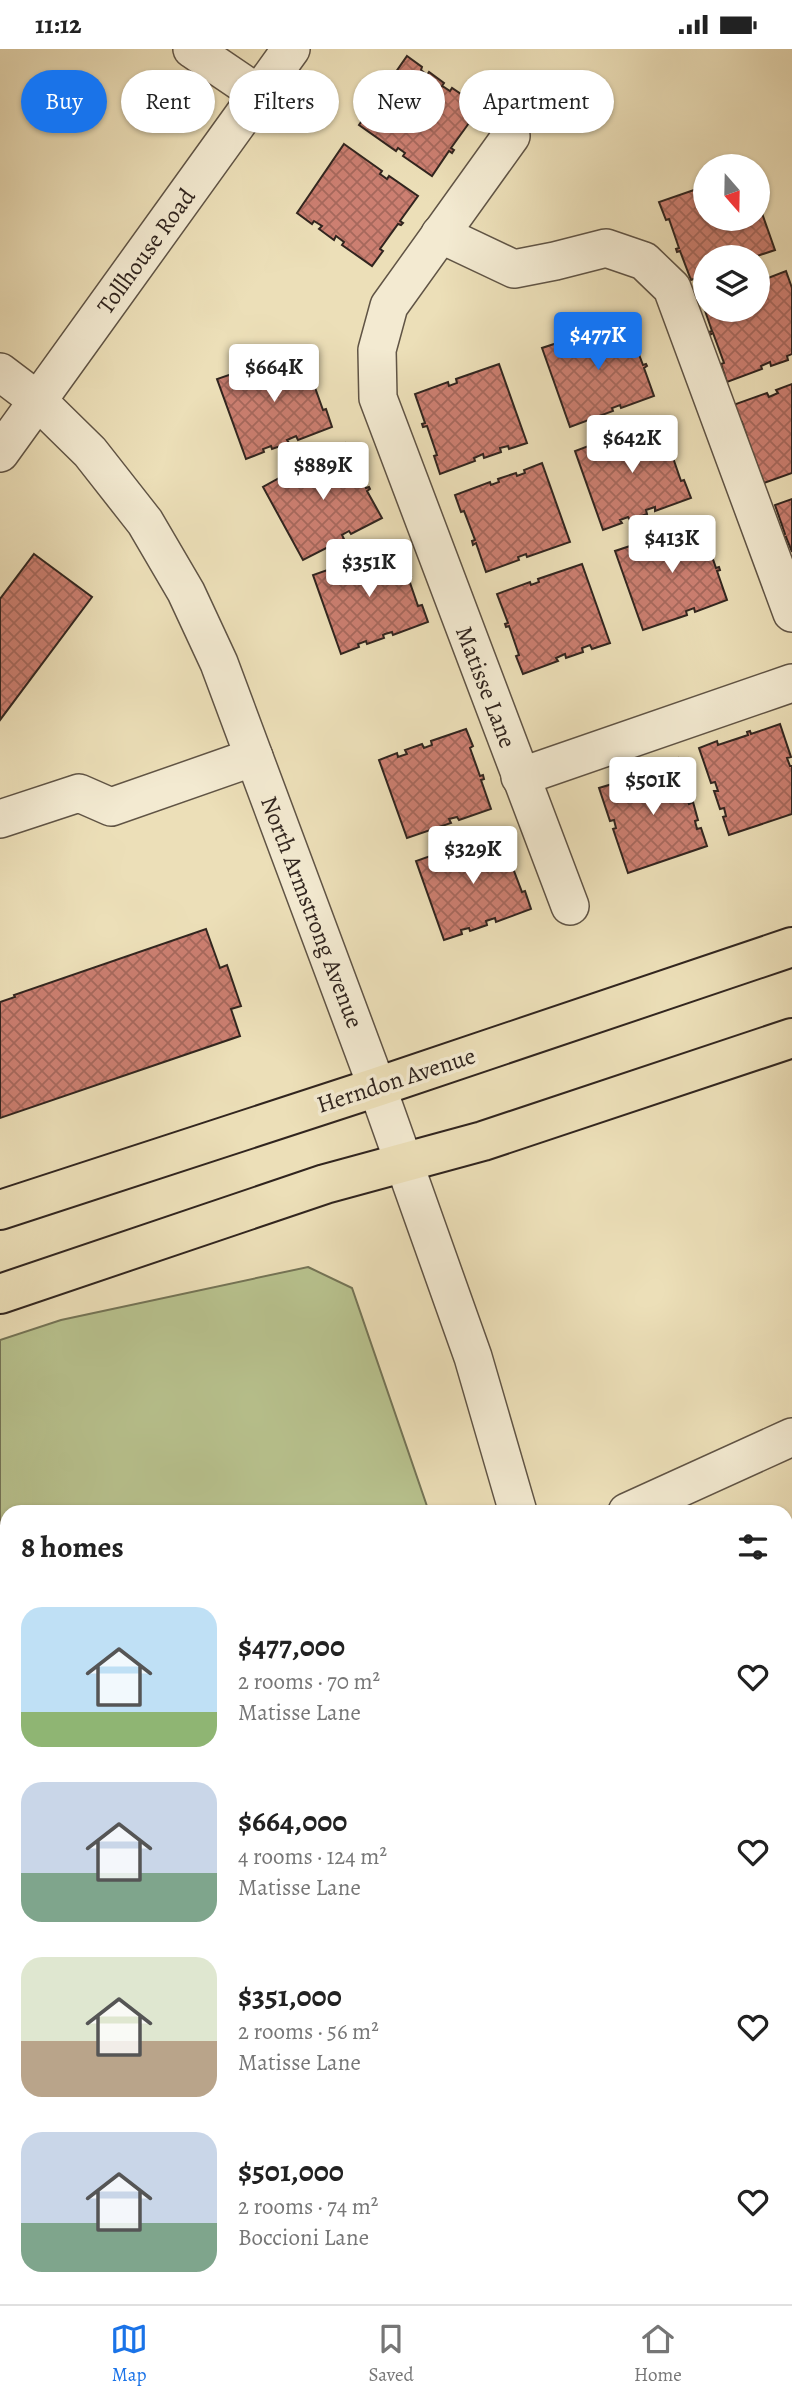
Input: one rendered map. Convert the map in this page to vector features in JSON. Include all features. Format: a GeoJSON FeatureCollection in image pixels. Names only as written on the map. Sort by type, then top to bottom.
{"type":"FeatureCollection","features":[{"type":"Feature","properties":{"kind":"main road","name":"Herndon Avenue"},"geometry":{"type":"LineString","coordinates":[[0,1210],[792,947]]}},
{"type":"Feature","properties":{"kind":"main road"},"geometry":{"type":"LineString","coordinates":[[0,1294],[326,1184],[483,1141],[792,1038]]}},
{"type":"Feature","properties":{"kind":"street"},"geometry":{"type":"LineString","coordinates":[[192,49],[229,74]]}},
{"type":"Feature","properties":{"kind":"street","name":"Tollhouse Road"},"geometry":{"type":"LineString","coordinates":[[277,70],[291,49]]}},
{"type":"Feature","properties":{"kind":"street","name":"Tollhouse Road"},"geometry":{"type":"LineString","coordinates":[[0,453],[232,133]]}},
{"type":"Feature","properties":{"kind":"street","name":"Matisse Lane"},"geometry":{"type":"LineString","coordinates":[[511,136],[388,306],[377,350],[378,398],[570,906]]}},
{"type":"Feature","properties":{"kind":"street"},"geometry":{"type":"LineString","coordinates":[[440,234],[514,269],[606,248],[644,261],[672,288],[792,613]]}},
{"type":"Feature","properties":{"kind":"street","name":"North Armstrong Avenue"},"geometry":{"type":"LineString","coordinates":[[0,372],[37,400],[90,452],[145,522],[186,592],[219,663],[377,1087],[473,1357],[516,1505]]}},
{"type":"Feature","properties":{"kind":"street"},"geometry":{"type":"LineString","coordinates":[[520,777],[792,683]]}},
{"type":"Feature","properties":{"kind":"street"},"geometry":{"type":"LineString","coordinates":[[0,819],[79,793],[111,807],[254,757]]}},
{"type":"Feature","properties":{"kind":"street"},"geometry":{"type":"LineString","coordinates":[[642,1505],[792,1437]]}},
{"type":"Feature","properties":{"kind":"green space"},"geometry":{"type":"Polygon","coordinates":[[[308,1267],[352,1288],[427,1505],[0,1505],[0,1340],[61,1320],[308,1267]]]}},
{"type":"Feature","properties":{"kind":"building"},"geometry":{"type":"Polygon","coordinates":[[[407,56],[422,67],[421,70],[397,70],[407,56]]]}},
{"type":"Feature","properties":{"kind":"building"},"geometry":{"type":"Polygon","coordinates":[[[445,88],[450,91],[452,88],[459,93],[459,133],[462,133],[451,148],[454,150],[452,153],[449,151],[432,176],[403,156],[405,153],[398,148],[396,151],[370,133],[445,133],[445,88]]]}},
{"type":"Feature","properties":{"kind":"building"},"geometry":{"type":"Polygon","coordinates":[[[344,144],[382,171],[380,174],[387,179],[389,176],[418,196],[400,221],[403,223],[398,224],[380,249],[383,251],[372,266],[342,245],[344,242],[336,236],[334,240],[319,229],[322,226],[314,221],[312,224],[297,213],[344,144]]]}},
{"type":"Feature","properties":{"kind":"building"},"geometry":{"type":"Polygon","coordinates":[[[693,190],[693,231],[768,231],[775,250],[770,252],[770,245],[693,245],[691,280],[680,251],[677,252],[676,249],[679,248],[669,219],[666,220],[659,202],[693,190]]]}},
{"type":"Feature","properties":{"kind":"building"},"geometry":{"type":"Polygon","coordinates":[[[786,271],[792,288],[792,354],[787,356],[788,360],[771,366],[770,362],[761,366],[762,369],[727,382],[721,364],[724,363],[713,333],[710,335],[709,332],[712,331],[709,322],[770,322],[770,277],[786,271]]]}},
{"type":"Feature","properties":{"kind":"building"},"geometry":{"type":"Polygon","coordinates":[[[629,317],[635,335],[632,336],[643,365],[647,366],[644,368],[654,396],[621,408],[620,405],[612,408],[613,411],[570,427],[542,348],[560,342],[561,345],[569,342],[568,339],[585,333],[586,336],[595,333],[594,329],[629,317]]]}},
{"type":"Feature","properties":{"kind":"building"},"geometry":{"type":"Polygon","coordinates":[[[301,349],[311,378],[315,377],[313,382],[332,427],[298,440],[296,436],[287,440],[289,443],[272,449],[271,446],[246,459],[217,379],[261,364],[262,367],[270,365],[269,361],[301,349]]]}},
{"type":"Feature","properties":{"kind":"building"},"geometry":{"type":"Polygon","coordinates":[[[499,364],[527,443],[509,449],[508,446],[500,448],[501,452],[484,458],[483,454],[474,458],[475,461],[440,474],[434,456],[437,455],[427,426],[423,427],[422,424],[425,423],[415,394],[448,382],[449,386],[457,383],[456,379],[499,364]]]}},
{"type":"Feature","properties":{"kind":"building"},"geometry":{"type":"Polygon","coordinates":[[[792,384],[792,473],[764,483],[753,454],[749,453],[752,452],[742,422],[739,423],[733,405],[767,393],[769,397],[778,393],[776,390],[792,384]]]}},
{"type":"Feature","properties":{"kind":"building"},"geometry":{"type":"Polygon","coordinates":[[[659,420],[670,450],[674,451],[671,452],[681,481],[684,480],[691,498],[655,511],[655,507],[646,510],[647,514],[630,520],[628,517],[620,520],[622,523],[603,530],[575,451],[618,435],[620,438],[628,436],[626,432],[659,420]]]}},
{"type":"Feature","properties":{"kind":"building"},"geometry":{"type":"Polygon","coordinates":[[[345,443],[354,459],[351,461],[366,488],[369,487],[367,491],[382,518],[351,534],[349,531],[342,535],[344,539],[303,560],[263,487],[281,477],[282,481],[290,476],[288,473],[304,465],[306,468],[314,464],[312,461],[345,443]]]}},
{"type":"Feature","properties":{"kind":"building"},"geometry":{"type":"Polygon","coordinates":[[[542,463],[570,542],[527,557],[526,554],[518,557],[519,560],[486,572],[476,543],[473,545],[472,541],[475,540],[464,511],[461,512],[455,495],[490,482],[491,485],[499,482],[498,479],[516,473],[517,476],[542,463]]]}},
{"type":"Feature","properties":{"kind":"building"},"geometry":{"type":"Polygon","coordinates":[[[792,499],[792,552],[786,537],[784,538],[775,505],[792,499]]]}},
{"type":"Feature","properties":{"kind":"building"},"geometry":{"type":"Polygon","coordinates":[[[702,520],[716,568],[719,567],[720,570],[717,571],[727,600],[695,612],[694,608],[686,611],[687,615],[643,630],[615,551],[633,545],[634,548],[642,545],[641,542],[658,536],[659,539],[668,536],[667,533],[702,520]]]}},
{"type":"Feature","properties":{"kind":"building"},"geometry":{"type":"Polygon","coordinates":[[[396,545],[407,574],[410,573],[411,576],[408,577],[418,606],[422,605],[428,622],[393,635],[392,632],[385,634],[384,638],[367,644],[366,641],[341,654],[313,575],[356,560],[357,563],[365,560],[364,557],[396,545]]]}},
{"type":"Feature","properties":{"kind":"building"},"geometry":{"type":"Polygon","coordinates":[[[34,554],[92,597],[0,720],[0,599],[34,554]]]}},
{"type":"Feature","properties":{"kind":"building"},"geometry":{"type":"Polygon","coordinates":[[[582,564],[610,643],[592,649],[590,645],[582,648],[583,652],[566,658],[565,654],[556,658],[558,661],[523,674],[497,594],[530,582],[531,585],[539,582],[538,579],[582,564]]]}},
{"type":"Feature","properties":{"kind":"building"},"geometry":{"type":"Polygon","coordinates":[[[780,724],[791,757],[787,758],[792,766],[792,814],[729,835],[723,817],[726,816],[724,808],[720,809],[714,791],[718,791],[715,782],[711,783],[699,748],[717,741],[718,745],[748,735],[747,732],[750,731],[751,734],[780,724]]]}},
{"type":"Feature","properties":{"kind":"building"},"geometry":{"type":"Polygon","coordinates":[[[466,729],[480,776],[483,775],[484,779],[481,780],[491,809],[459,820],[457,817],[449,819],[451,823],[407,838],[379,760],[397,753],[398,757],[407,754],[405,750],[422,744],[424,748],[432,745],[431,741],[466,729]]]}},
{"type":"Feature","properties":{"kind":"building"},"geometry":{"type":"Polygon","coordinates":[[[678,758],[689,794],[686,795],[689,804],[693,802],[698,820],[695,821],[697,829],[701,828],[707,846],[628,873],[613,829],[616,828],[614,820],[610,821],[599,788],[629,779],[627,775],[630,774],[631,778],[660,768],[660,764],[678,758]]]}},
{"type":"Feature","properties":{"kind":"building"},"geometry":{"type":"Polygon","coordinates":[[[500,831],[531,909],[496,922],[495,918],[486,921],[487,925],[470,931],[469,928],[461,930],[462,934],[444,940],[416,861],[459,846],[460,849],[468,846],[467,843],[500,831]]]}},
{"type":"Feature","properties":{"kind":"building"},"geometry":{"type":"Polygon","coordinates":[[[206,929],[220,968],[227,965],[241,1006],[231,1009],[240,1036],[0,1118],[0,1002],[206,929]]]}}]}
